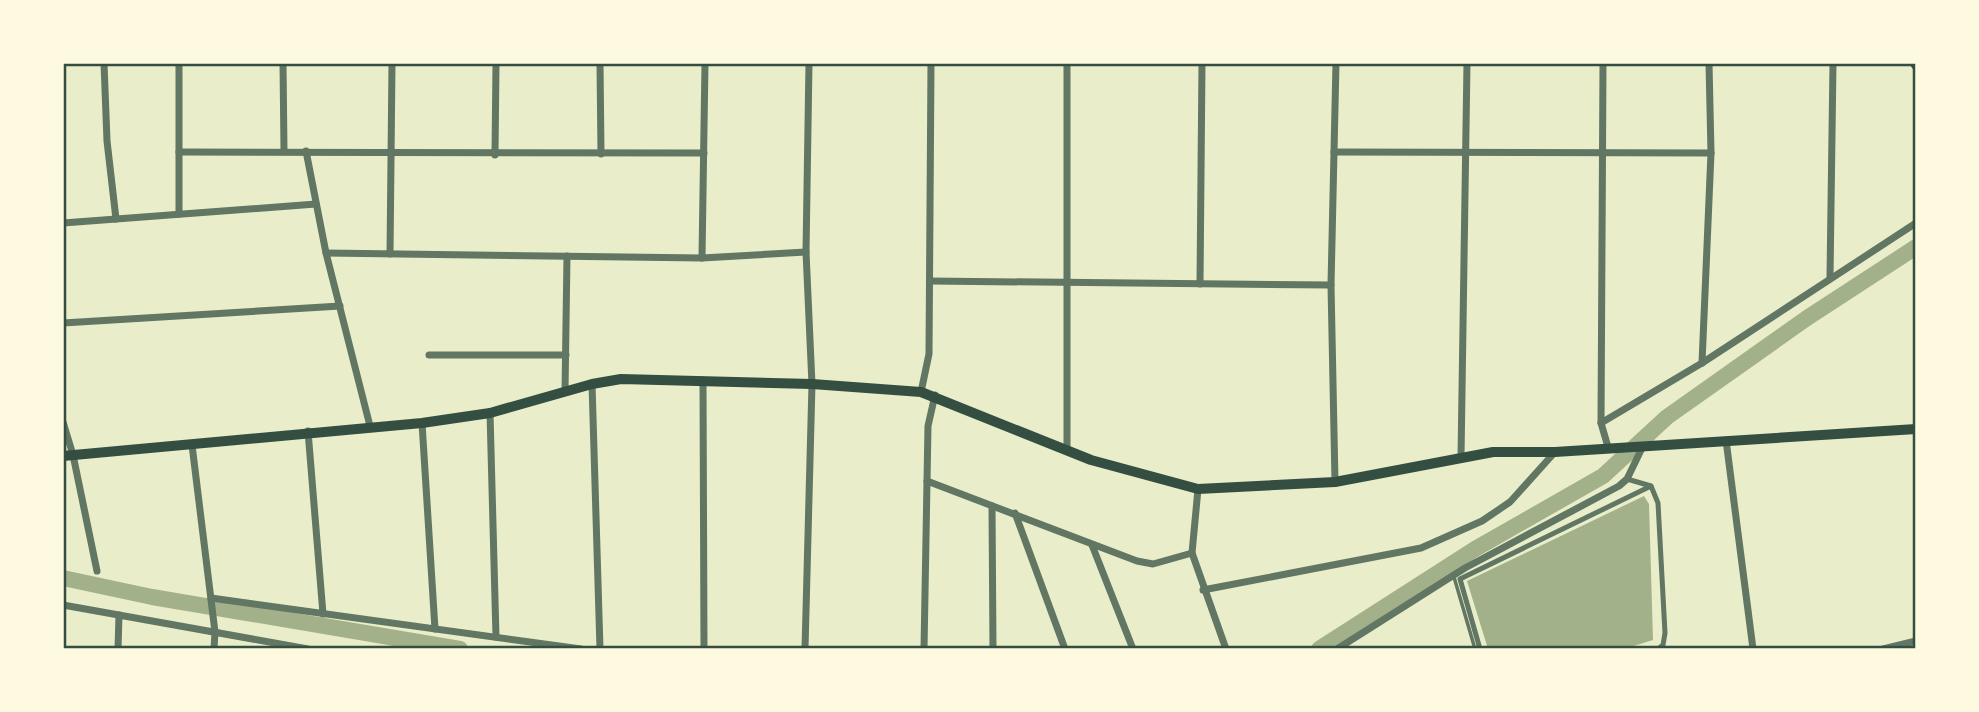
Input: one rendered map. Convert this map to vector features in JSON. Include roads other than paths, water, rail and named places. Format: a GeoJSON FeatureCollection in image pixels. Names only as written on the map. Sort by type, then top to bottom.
{"type":"FeatureCollection","features":[{"type":"Feature","properties":{"kind":"main road"},"geometry":{"type":"LineString","coordinates":[[68,456],[308,431],[422,423],[491,413],[592,384],[621,379],[812,384],[921,392],[935,395],[1067,450],[1198,489],[1335,482],[1493,452],[1555,452],[1726,439],[1916,429]]}},
{"type":"Feature","properties":{"kind":"street"},"geometry":{"type":"LineString","coordinates":[[104,63],[107,141],[116,219]]}},
{"type":"Feature","properties":{"kind":"street"},"geometry":{"type":"LineString","coordinates":[[179,63],[179,214]]}},
{"type":"Feature","properties":{"kind":"street"},"geometry":{"type":"LineString","coordinates":[[283,63],[284,151]]}},
{"type":"Feature","properties":{"kind":"street"},"geometry":{"type":"LineString","coordinates":[[390,254],[392,63]]}},
{"type":"Feature","properties":{"kind":"street"},"geometry":{"type":"LineString","coordinates":[[495,155],[496,63]]}},
{"type":"Feature","properties":{"kind":"street"},"geometry":{"type":"LineString","coordinates":[[600,63],[601,154]]}},
{"type":"Feature","properties":{"kind":"street"},"geometry":{"type":"LineString","coordinates":[[702,258],[705,63]]}},
{"type":"Feature","properties":{"kind":"street"},"geometry":{"type":"LineString","coordinates":[[805,649],[812,384],[806,252],[809,63]]}},
{"type":"Feature","properties":{"kind":"street"},"geometry":{"type":"LineString","coordinates":[[921,392],[929,354],[931,63]]}},
{"type":"Feature","properties":{"kind":"street"},"geometry":{"type":"LineString","coordinates":[[1067,63],[1067,450]]}},
{"type":"Feature","properties":{"kind":"street"},"geometry":{"type":"LineString","coordinates":[[1200,284],[1202,63]]}},
{"type":"Feature","properties":{"kind":"street"},"geometry":{"type":"LineString","coordinates":[[1335,482],[1331,285],[1336,63]]}},
{"type":"Feature","properties":{"kind":"street"},"geometry":{"type":"LineString","coordinates":[[1461,457],[1467,63]]}},
{"type":"Feature","properties":{"kind":"street"},"geometry":{"type":"LineString","coordinates":[[1603,63],[1601,423],[1608,447]]}},
{"type":"Feature","properties":{"kind":"street"},"geometry":{"type":"LineString","coordinates":[[1702,363],[1711,153],[1709,63]]}},
{"type":"Feature","properties":{"kind":"street"},"geometry":{"type":"LineString","coordinates":[[1830,277],[1833,63]]}},
{"type":"Feature","properties":{"kind":"street"},"geometry":{"type":"LineString","coordinates":[[179,152],[306,151],[495,155],[704,153]]}},
{"type":"Feature","properties":{"kind":"street"},"geometry":{"type":"LineString","coordinates":[[306,151],[326,253],[370,426]]}},
{"type":"Feature","properties":{"kind":"street"},"geometry":{"type":"LineString","coordinates":[[1334,152],[1711,153]]}},
{"type":"Feature","properties":{"kind":"street"},"geometry":{"type":"LineString","coordinates":[[63,223],[316,204]]}},
{"type":"Feature","properties":{"kind":"street"},"geometry":{"type":"LineString","coordinates":[[1601,423],[1702,363],[1916,223]]}},
{"type":"Feature","properties":{"kind":"street"},"geometry":{"type":"LineString","coordinates":[[326,253],[702,258],[806,252]]}},
{"type":"Feature","properties":{"kind":"street"},"geometry":{"type":"LineString","coordinates":[[565,392],[567,256]]}},
{"type":"Feature","properties":{"kind":"street"},"geometry":{"type":"LineString","coordinates":[[930,281],[1331,285]]}},
{"type":"Feature","properties":{"kind":"street"},"geometry":{"type":"LineString","coordinates":[[63,323],[340,306]]}},
{"type":"Feature","properties":{"kind":"street"},"geometry":{"type":"LineString","coordinates":[[429,355],[566,355]]}},
{"type":"Feature","properties":{"kind":"street"},"geometry":{"type":"LineString","coordinates":[[703,380],[704,649]]}},
{"type":"Feature","properties":{"kind":"street"},"geometry":{"type":"LineString","coordinates":[[592,384],[600,649]]}},
{"type":"Feature","properties":{"kind":"street"},"geometry":{"type":"LineString","coordinates":[[924,649],[928,426],[935,395]]}},
{"type":"Feature","properties":{"kind":"street"},"geometry":{"type":"LineString","coordinates":[[491,413],[496,637]]}},
{"type":"Feature","properties":{"kind":"street"},"geometry":{"type":"LineString","coordinates":[[63,422],[68,456],[97,571]]}},
{"type":"Feature","properties":{"kind":"street"},"geometry":{"type":"LineString","coordinates":[[422,423],[435,629]]}},
{"type":"Feature","properties":{"kind":"street"},"geometry":{"type":"LineString","coordinates":[[308,431],[323,614]]}},
{"type":"Feature","properties":{"kind":"street"},"geometry":{"type":"LineString","coordinates":[[1726,439],[1753,649]]}},
{"type":"Feature","properties":{"kind":"street"},"geometry":{"type":"LineString","coordinates":[[192,445],[215,632],[214,649]]}},
{"type":"Feature","properties":{"kind":"street"},"geometry":{"type":"LineString","coordinates":[[1337,649],[1454,575],[1627,479],[1643,446]]}},
{"type":"Feature","properties":{"kind":"street"},"geometry":{"type":"LineString","coordinates":[[1203,590],[1421,548],[1451,537],[1510,502],[1555,452]]}},
{"type":"Feature","properties":{"kind":"street"},"geometry":{"type":"LineString","coordinates":[[1627,479],[1651,486]]}},
{"type":"Feature","properties":{"kind":"street"},"geometry":{"type":"LineString","coordinates":[[927,481],[1092,545],[1153,564],[1192,553]]}},
{"type":"Feature","properties":{"kind":"street"},"geometry":{"type":"LineString","coordinates":[[1480,649],[1460,579],[1651,486]]}},
{"type":"Feature","properties":{"kind":"street"},"geometry":{"type":"LineString","coordinates":[[1651,486],[1658,503],[1665,633],[1663,645],[1658,649]]}},
{"type":"Feature","properties":{"kind":"street"},"geometry":{"type":"LineString","coordinates":[[1198,489],[1192,553],[1226,649]]}},
{"type":"Feature","properties":{"kind":"street"},"geometry":{"type":"LineString","coordinates":[[992,506],[993,649]]}},
{"type":"Feature","properties":{"kind":"street"},"geometry":{"type":"LineString","coordinates":[[1015,513],[1065,649]]}},
{"type":"Feature","properties":{"kind":"street"},"geometry":{"type":"LineString","coordinates":[[1092,545],[1133,649]]}},
{"type":"Feature","properties":{"kind":"street"},"geometry":{"type":"LineString","coordinates":[[211,598],[581,649]]}},
{"type":"Feature","properties":{"kind":"street"},"geometry":{"type":"LineString","coordinates":[[63,605],[309,649]]}},
{"type":"Feature","properties":{"kind":"street"},"geometry":{"type":"LineString","coordinates":[[118,649],[119,615]]}},
{"type":"Feature","properties":{"kind":"street"},"geometry":{"type":"LineString","coordinates":[[1883,649],[1916,641]]}},
{"type":"Feature","properties":{"kind":"lane"},"geometry":{"type":"LineString","coordinates":[[1454,575],[1475,649]]}},
{"type":"Feature","properties":{"kind":"waterway"},"geometry":{"type":"LineString","coordinates":[[1319,649],[1475,549],[1603,476],[1667,417],[1807,318],[1916,247]]}},
{"type":"Feature","properties":{"kind":"waterway"},"geometry":{"type":"LineString","coordinates":[[63,578],[152,597],[460,649]]}}]}
